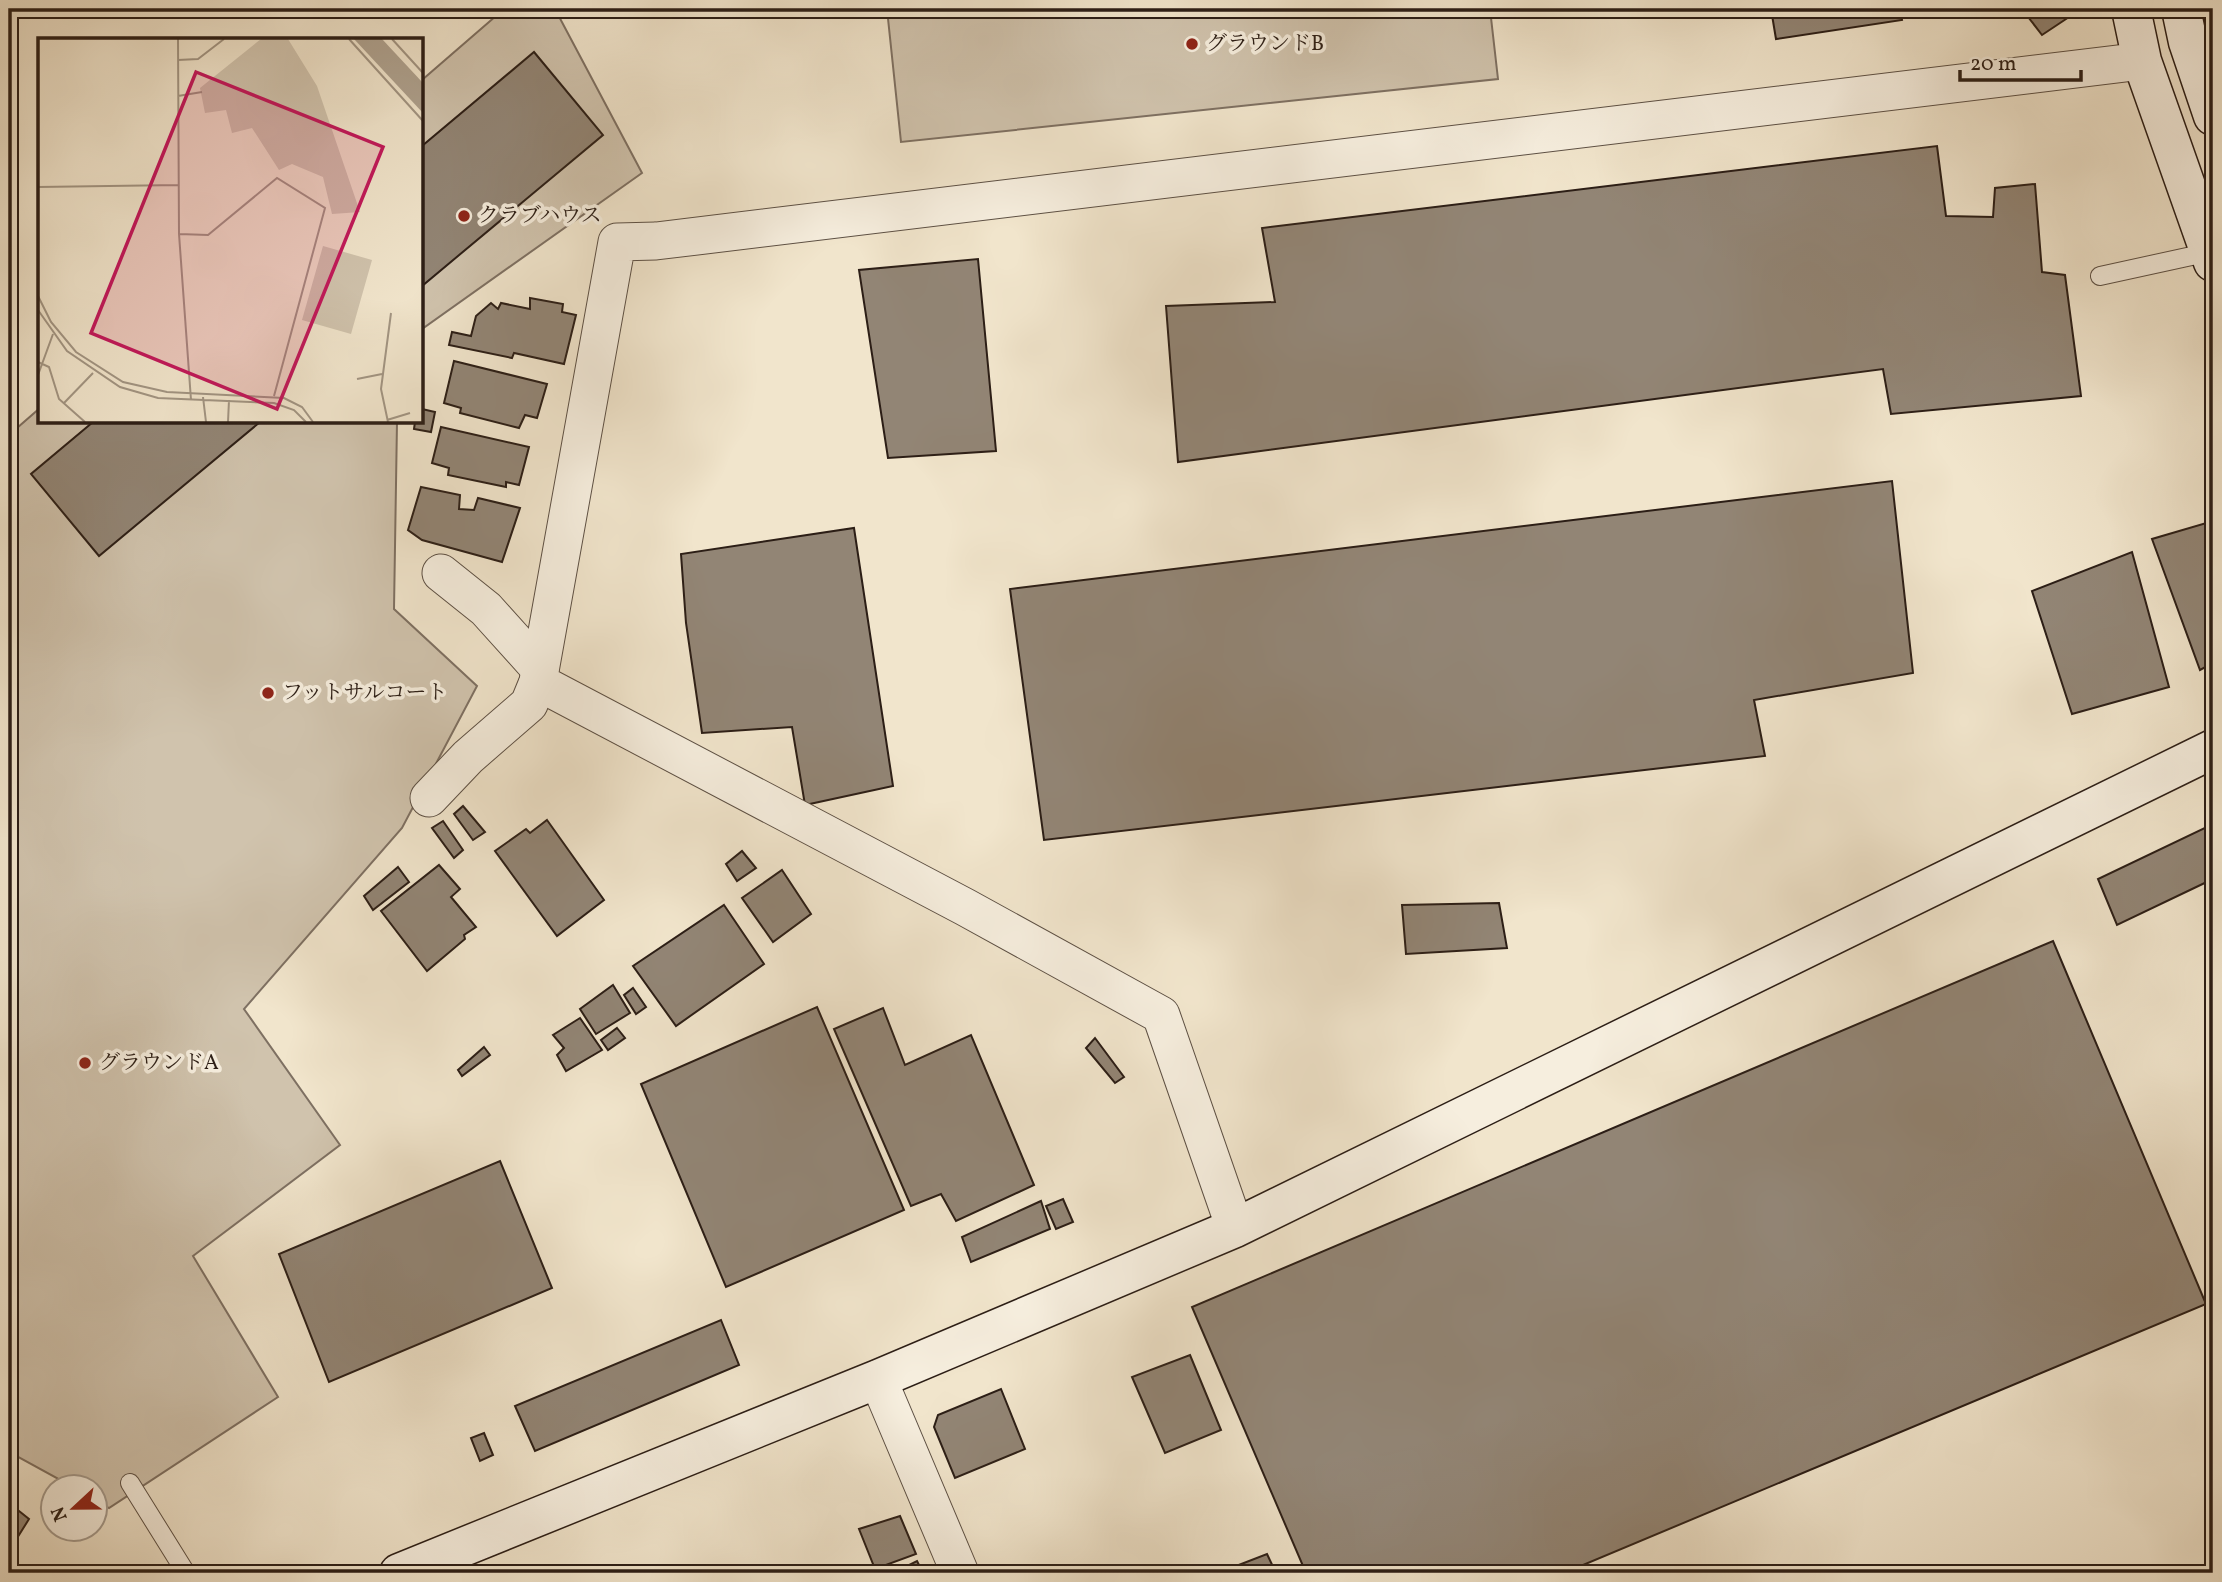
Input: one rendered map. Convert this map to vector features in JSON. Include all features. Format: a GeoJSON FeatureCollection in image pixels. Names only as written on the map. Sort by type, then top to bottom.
{"type":"FeatureCollection","features":[{"type":"Feature","properties":{"kind":"street"},"geometry":{"type":"LineString","coordinates":[[2131,9],[2142,61],[2212,257]]}},
{"type":"Feature","properties":{"kind":"street"},"geometry":{"type":"LineString","coordinates":[[2181,9],[2188,42],[2213,116]]}},
{"type":"Feature","properties":{"kind":"street"},"geometry":{"type":"LineString","coordinates":[[429,799],[468,757],[529,704],[539,676],[617,242],[670,239],[2142,61]]}},
{"type":"Feature","properties":{"kind":"street"},"geometry":{"type":"LineString","coordinates":[[440,573],[486,609],[539,676],[1161,1015],[1235,1228]]}},
{"type":"Feature","properties":{"kind":"street"},"geometry":{"type":"LineString","coordinates":[[399,1573],[877,1379],[1235,1228],[2213,749]]}},
{"type":"Feature","properties":{"kind":"street"},"geometry":{"type":"LineString","coordinates":[[877,1379],[960,1573]]}},
{"type":"Feature","properties":{"kind":"lane"},"geometry":{"type":"LineString","coordinates":[[2100,276],[2212,257]]}},
{"type":"Feature","properties":{"kind":"lane"},"geometry":{"type":"LineString","coordinates":[[130,1483],[186,1573]]}},
{"type":"Feature","properties":{"kind":"shaded area"},"geometry":{"type":"Polygon","coordinates":[[[504,9],[555,9],[642,173],[424,328],[424,78],[504,9]]]}},
{"type":"Feature","properties":{"kind":"shaded area","name":"グラウンドB"},"geometry":{"type":"Polygon","coordinates":[[[887,9],[1490,9],[1498,79],[901,142],[887,9]]]}},
{"type":"Feature","properties":{"kind":"shaded area"},"geometry":{"type":"Polygon","coordinates":[[[38,410],[38,424],[397,424],[394,609],[477,686],[402,828],[244,1009],[340,1145],[193,1256],[278,1397],[109,1508],[108,1474],[49,1474],[9,1452],[9,435],[38,410]]]}},
{"type":"Feature","properties":{"kind":"building"},"geometry":{"type":"Polygon","coordinates":[[[1771,9],[1900,9],[1902,20],[1776,39],[1771,9]]]}},
{"type":"Feature","properties":{"kind":"building"},"geometry":{"type":"Polygon","coordinates":[[[2022,9],[2081,9],[2042,35],[2022,9]]]}},
{"type":"Feature","properties":{"kind":"building","name":"クラブハウス"},"geometry":{"type":"Polygon","coordinates":[[[534,52],[603,135],[424,284],[424,144],[534,52]]]}},
{"type":"Feature","properties":{"kind":"building"},"geometry":{"type":"Polygon","coordinates":[[[1937,146],[1946,216],[1993,217],[1995,188],[2035,184],[2042,272],[2065,275],[2081,396],[1891,414],[1883,369],[1178,462],[1166,306],[1275,302],[1262,228],[1937,146]]]}},
{"type":"Feature","properties":{"kind":"building"},"geometry":{"type":"Polygon","coordinates":[[[978,259],[996,451],[888,458],[859,270],[978,259]]]}},
{"type":"Feature","properties":{"kind":"building"},"geometry":{"type":"Polygon","coordinates":[[[530,298],[563,304],[562,312],[576,315],[564,364],[514,353],[512,358],[449,345],[452,332],[471,336],[476,316],[491,303],[498,309],[501,303],[530,309],[530,298]]]}},
{"type":"Feature","properties":{"kind":"building"},"geometry":{"type":"Polygon","coordinates":[[[454,361],[547,384],[537,418],[525,415],[519,428],[460,413],[461,408],[444,403],[454,361]]]}},
{"type":"Feature","properties":{"kind":"building"},"geometry":{"type":"Polygon","coordinates":[[[424,409],[435,412],[431,432],[414,429],[415,424],[424,424],[424,409]]]}},
{"type":"Feature","properties":{"kind":"building"},"geometry":{"type":"Polygon","coordinates":[[[91,424],[258,424],[99,556],[31,474],[91,424]]]}},
{"type":"Feature","properties":{"kind":"building"},"geometry":{"type":"Polygon","coordinates":[[[441,427],[529,447],[519,485],[506,482],[506,487],[448,475],[449,468],[432,463],[441,427]]]}},
{"type":"Feature","properties":{"kind":"building"},"geometry":{"type":"Polygon","coordinates":[[[1892,481],[1913,673],[1754,700],[1765,756],[1044,840],[1010,589],[1892,481]]]}},
{"type":"Feature","properties":{"kind":"building"},"geometry":{"type":"Polygon","coordinates":[[[421,487],[460,495],[459,509],[474,510],[478,498],[520,508],[502,562],[422,540],[408,530],[421,487]]]}},
{"type":"Feature","properties":{"kind":"building"},"geometry":{"type":"Polygon","coordinates":[[[2213,521],[2213,663],[2200,670],[2152,539],[2213,521]]]}},
{"type":"Feature","properties":{"kind":"building"},"geometry":{"type":"Polygon","coordinates":[[[854,528],[893,786],[805,805],[792,727],[702,733],[686,623],[681,554],[854,528]]]}},
{"type":"Feature","properties":{"kind":"building"},"geometry":{"type":"Polygon","coordinates":[[[2132,552],[2169,687],[2072,714],[2032,591],[2132,552]]]}},
{"type":"Feature","properties":{"kind":"building"},"geometry":{"type":"Polygon","coordinates":[[[463,806],[485,832],[473,840],[454,814],[463,806]]]}},
{"type":"Feature","properties":{"kind":"building"},"geometry":{"type":"Polygon","coordinates":[[[547,820],[604,900],[557,936],[495,851],[526,829],[530,833],[547,820]]]}},
{"type":"Feature","properties":{"kind":"building"},"geometry":{"type":"Polygon","coordinates":[[[443,821],[463,850],[454,858],[432,828],[443,821]]]}},
{"type":"Feature","properties":{"kind":"building"},"geometry":{"type":"Polygon","coordinates":[[[2213,824],[2213,879],[2117,925],[2098,879],[2213,824]]]}},
{"type":"Feature","properties":{"kind":"building"},"geometry":{"type":"Polygon","coordinates":[[[742,851],[756,868],[737,881],[726,864],[742,851]]]}},
{"type":"Feature","properties":{"kind":"building"},"geometry":{"type":"Polygon","coordinates":[[[439,865],[460,889],[451,897],[476,927],[427,971],[381,911],[439,865]]]}},
{"type":"Feature","properties":{"kind":"building"},"geometry":{"type":"Polygon","coordinates":[[[398,867],[409,882],[373,910],[364,896],[398,867]]]}},
{"type":"Feature","properties":{"kind":"building"},"geometry":{"type":"Polygon","coordinates":[[[782,870],[811,914],[773,942],[742,898],[782,870]]]}},
{"type":"Feature","properties":{"kind":"building"},"geometry":{"type":"Polygon","coordinates":[[[1499,903],[1507,948],[1406,954],[1402,905],[1499,903]]]}},
{"type":"Feature","properties":{"kind":"building"},"geometry":{"type":"Polygon","coordinates":[[[724,905],[764,964],[676,1026],[633,966],[724,905]]]}},
{"type":"Feature","properties":{"kind":"building"},"geometry":{"type":"Polygon","coordinates":[[[2053,941],[2206,1304],[1564,1573],[1306,1573],[1192,1307],[2053,941]]]}},
{"type":"Feature","properties":{"kind":"building"},"geometry":{"type":"Polygon","coordinates":[[[613,985],[630,1013],[596,1034],[580,1009],[613,985]]]}},
{"type":"Feature","properties":{"kind":"building"},"geometry":{"type":"Polygon","coordinates":[[[633,988],[646,1007],[636,1014],[624,995],[633,988]]]}},
{"type":"Feature","properties":{"kind":"building"},"geometry":{"type":"Polygon","coordinates":[[[817,1007],[904,1210],[726,1287],[641,1084],[817,1007]]]}},
{"type":"Feature","properties":{"kind":"building"},"geometry":{"type":"Polygon","coordinates":[[[883,1008],[905,1065],[971,1035],[1034,1185],[956,1221],[941,1194],[911,1206],[834,1029],[883,1008]]]}},
{"type":"Feature","properties":{"kind":"building"},"geometry":{"type":"Polygon","coordinates":[[[580,1018],[602,1050],[566,1071],[557,1055],[564,1048],[553,1035],[580,1018]]]}},
{"type":"Feature","properties":{"kind":"building"},"geometry":{"type":"Polygon","coordinates":[[[617,1028],[625,1038],[608,1050],[601,1040],[617,1028]]]}},
{"type":"Feature","properties":{"kind":"building"},"geometry":{"type":"Polygon","coordinates":[[[1095,1038],[1124,1077],[1115,1083],[1086,1048],[1095,1038]]]}},
{"type":"Feature","properties":{"kind":"building"},"geometry":{"type":"Polygon","coordinates":[[[484,1047],[490,1055],[462,1076],[458,1070],[484,1047]]]}},
{"type":"Feature","properties":{"kind":"building"},"geometry":{"type":"Polygon","coordinates":[[[500,1161],[552,1288],[329,1382],[279,1254],[500,1161]]]}},
{"type":"Feature","properties":{"kind":"building"},"geometry":{"type":"Polygon","coordinates":[[[1063,1199],[1073,1222],[1056,1229],[1046,1206],[1063,1199]]]}},
{"type":"Feature","properties":{"kind":"building"},"geometry":{"type":"Polygon","coordinates":[[[1041,1201],[1050,1229],[971,1262],[962,1237],[1041,1201]]]}},
{"type":"Feature","properties":{"kind":"building"},"geometry":{"type":"Polygon","coordinates":[[[721,1320],[739,1365],[535,1451],[515,1406],[721,1320]]]}},
{"type":"Feature","properties":{"kind":"building"},"geometry":{"type":"Polygon","coordinates":[[[1190,1355],[1221,1430],[1165,1453],[1132,1377],[1190,1355]]]}},
{"type":"Feature","properties":{"kind":"building"},"geometry":{"type":"Polygon","coordinates":[[[1001,1389],[1025,1449],[955,1478],[934,1427],[938,1415],[1001,1389]]]}},
{"type":"Feature","properties":{"kind":"building"},"geometry":{"type":"Polygon","coordinates":[[[484,1433],[493,1455],[480,1461],[471,1438],[484,1433]]]}},
{"type":"Feature","properties":{"kind":"building"},"geometry":{"type":"Polygon","coordinates":[[[9,1503],[29,1519],[9,1551],[9,1503]]]}},
{"type":"Feature","properties":{"kind":"building"},"geometry":{"type":"Polygon","coordinates":[[[900,1516],[916,1554],[875,1569],[859,1529],[900,1516]]]}},
{"type":"Feature","properties":{"kind":"building"},"geometry":{"type":"Polygon","coordinates":[[[1267,1554],[1276,1573],[1218,1573],[1267,1554]]]}},
{"type":"Feature","properties":{"kind":"building"},"geometry":{"type":"Polygon","coordinates":[[[917,1561],[923,1573],[893,1573],[917,1561]]]}},
{"type":"Feature","properties":{"kind":"place","name":"グラウンドB"},"geometry":{"type":"Point","coordinates":[1192,44]}},
{"type":"Feature","properties":{"kind":"place","name":"クラブハウス"},"geometry":{"type":"Point","coordinates":[464,216]}},
{"type":"Feature","properties":{"kind":"place","name":"フットサルコート"},"geometry":{"type":"Point","coordinates":[268,693]}},
{"type":"Feature","properties":{"kind":"place","name":"グラウンドA"},"geometry":{"type":"Point","coordinates":[85,1063]}}]}
